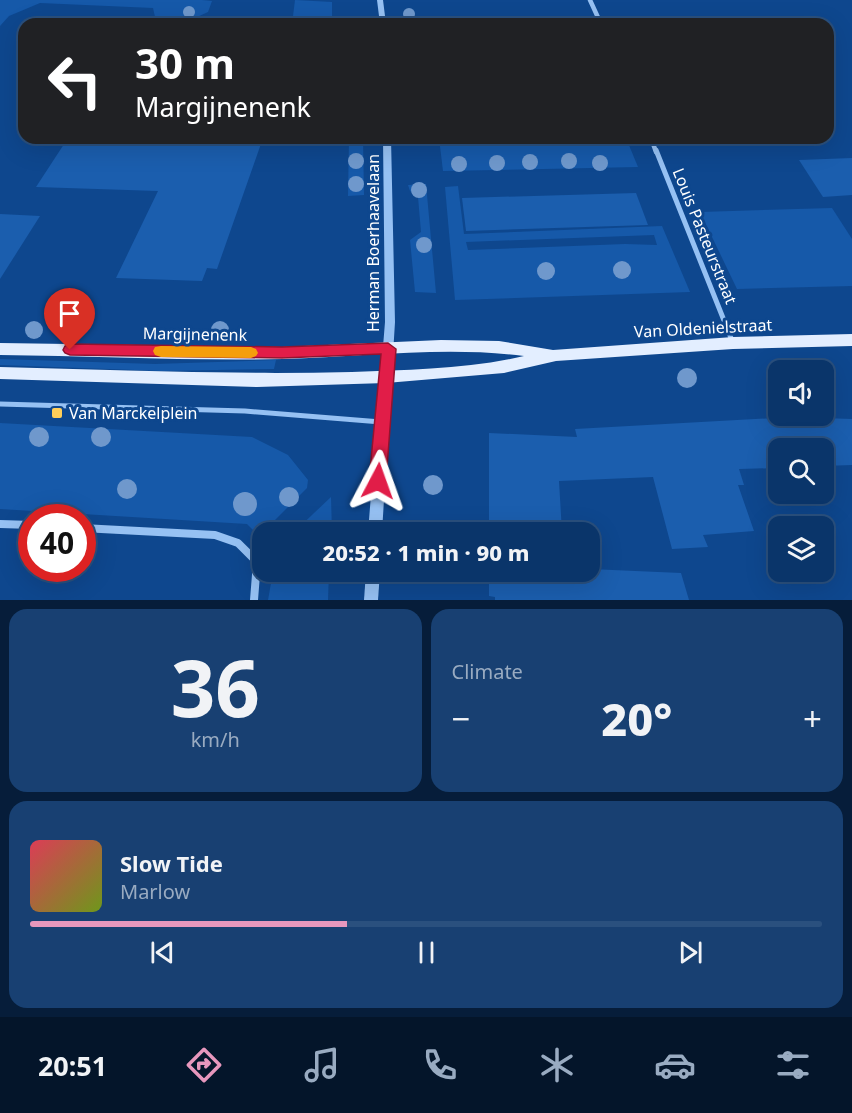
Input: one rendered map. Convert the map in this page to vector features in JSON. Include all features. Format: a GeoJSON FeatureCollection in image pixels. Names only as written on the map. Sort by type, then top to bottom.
{"type":"FeatureCollection","features":[{"type":"Feature","properties":{"kind":"main road","name":"Van Oldenielstraat"},"geometry":{"type":"LineString","coordinates":[[386,377],[504,367],[556,355],[733,343],[852,339]]}},
{"type":"Feature","properties":{"kind":"main road","name":"Van Oldenielstraat"},"geometry":{"type":"LineString","coordinates":[[388,349],[441,346],[499,347],[556,355]]}},
{"type":"Feature","properties":{"kind":"main road","name":"Margijnenenk"},"geometry":{"type":"LineString","coordinates":[[0,349],[282,353],[388,349]]}},
{"type":"Feature","properties":{"kind":"main road"},"geometry":{"type":"LineString","coordinates":[[0,373],[257,381],[386,377]]}},
{"type":"Feature","properties":{"kind":"street"},"geometry":{"type":"LineString","coordinates":[[380,0],[382,18]]}},
{"type":"Feature","properties":{"kind":"street"},"geometry":{"type":"LineString","coordinates":[[590,0],[598,18]]}},
{"type":"Feature","properties":{"kind":"street","name":"Herman Boerhaavelaan"},"geometry":{"type":"LineString","coordinates":[[376,522],[388,349],[387,144]]}},
{"type":"Feature","properties":{"kind":"street","name":"Louis Pasteurstraat"},"geometry":{"type":"LineString","coordinates":[[653,144],[733,343]]}},
{"type":"Feature","properties":{"kind":"street"},"geometry":{"type":"LineString","coordinates":[[0,524],[18,525]]}},
{"type":"Feature","properties":{"kind":"street"},"geometry":{"type":"LineString","coordinates":[[96,529],[215,535],[238,543],[257,562],[254,600]]}},
{"type":"Feature","properties":{"kind":"street"},"geometry":{"type":"LineString","coordinates":[[371,600],[372,582]]}},
{"type":"Feature","properties":{"kind":"lane"},"geometry":{"type":"LineString","coordinates":[[0,404],[246,411],[382,422]]}},
{"type":"Feature","properties":{"kind":"shaded area"},"geometry":{"type":"Polygon","coordinates":[[[0,0],[212,1],[208,12],[195,18],[155,18],[153,8],[40,3],[9,16],[0,26],[0,0]]]}},
{"type":"Feature","properties":{"kind":"shaded area"},"geometry":{"type":"Polygon","coordinates":[[[295,0],[332,2],[332,18],[293,18],[295,0]]]}},
{"type":"Feature","properties":{"kind":"shaded area"},"geometry":{"type":"Polygon","coordinates":[[[349,144],[363,144],[364,195],[348,196],[349,144]]]}},
{"type":"Feature","properties":{"kind":"shaded area"},"geometry":{"type":"Polygon","coordinates":[[[440,144],[628,144],[638,167],[443,171],[440,144]]]}},
{"type":"Feature","properties":{"kind":"shaded area"},"geometry":{"type":"Polygon","coordinates":[[[426,184],[436,293],[415,292],[410,240],[421,232],[418,197],[410,191],[408,185],[426,184]]]}},
{"type":"Feature","properties":{"kind":"shaded area"},"geometry":{"type":"Polygon","coordinates":[[[458,186],[464,234],[662,226],[690,292],[455,300],[445,187],[458,186]],[[654,235],[466,242],[468,250],[625,244],[657,245],[654,235]]]}},
{"type":"Feature","properties":{"kind":"shaded area"},"geometry":{"type":"Polygon","coordinates":[[[832,208],[852,239],[852,286],[737,289],[700,212],[832,208]]]}},
{"type":"Feature","properties":{"kind":"shaded area"},"geometry":{"type":"Polygon","coordinates":[[[0,359],[155,364],[276,360],[274,369],[162,371],[0,365],[0,359]]]}},
{"type":"Feature","properties":{"kind":"shaded area"},"geometry":{"type":"Polygon","coordinates":[[[0,423],[252,437],[288,455],[308,480],[307,488],[273,522],[252,522],[252,529],[247,524],[96,515],[96,504],[18,504],[18,510],[0,509],[0,423]]]}},
{"type":"Feature","properties":{"kind":"shaded area"},"geometry":{"type":"Polygon","coordinates":[[[331,497],[332,522],[305,522],[331,497]]]}},
{"type":"Feature","properties":{"kind":"shaded area"},"geometry":{"type":"Polygon","coordinates":[[[271,582],[329,582],[328,600],[268,600],[271,582]]]}},
{"type":"Feature","properties":{"kind":"building"},"geometry":{"type":"Polygon","coordinates":[[[64,144],[261,144],[217,269],[207,268],[202,281],[116,278],[158,191],[36,187],[64,144]]]}},
{"type":"Feature","properties":{"kind":"building"},"geometry":{"type":"Polygon","coordinates":[[[852,158],[852,195],[823,197],[799,160],[852,158]]]}},
{"type":"Feature","properties":{"kind":"building"},"geometry":{"type":"Polygon","coordinates":[[[636,193],[648,225],[466,231],[462,198],[636,193]]]}},
{"type":"Feature","properties":{"kind":"building"},"geometry":{"type":"Polygon","coordinates":[[[0,214],[40,216],[0,279],[0,214]]]}},
{"type":"Feature","properties":{"kind":"building"},"geometry":{"type":"Polygon","coordinates":[[[768,418],[768,426],[834,426],[834,418],[852,419],[852,465],[834,466],[834,438],[768,438],[768,468],[739,469],[744,485],[738,485],[754,531],[703,535],[708,547],[672,549],[653,477],[559,481],[561,522],[489,522],[489,433],[577,437],[575,429],[768,418]]]}},
{"type":"Feature","properties":{"kind":"building"},"geometry":{"type":"Polygon","coordinates":[[[600,569],[681,573],[689,600],[495,600],[495,597],[489,596],[489,582],[600,582],[600,569]]]}},
{"type":"Feature","properties":{"kind":"slow traffic"},"geometry":{"type":"LineString","coordinates":[[161,351],[251,353]]}},
{"type":"Feature","properties":{"kind":"place","name":"Van Marckelplein"},"geometry":{"type":"Point","coordinates":[57,413]}},
{"type":"Feature","properties":{"kind":"route"},"geometry":{"type":"LineString","coordinates":[[70,350],[282,353],[388,349],[378,481]]}}]}
